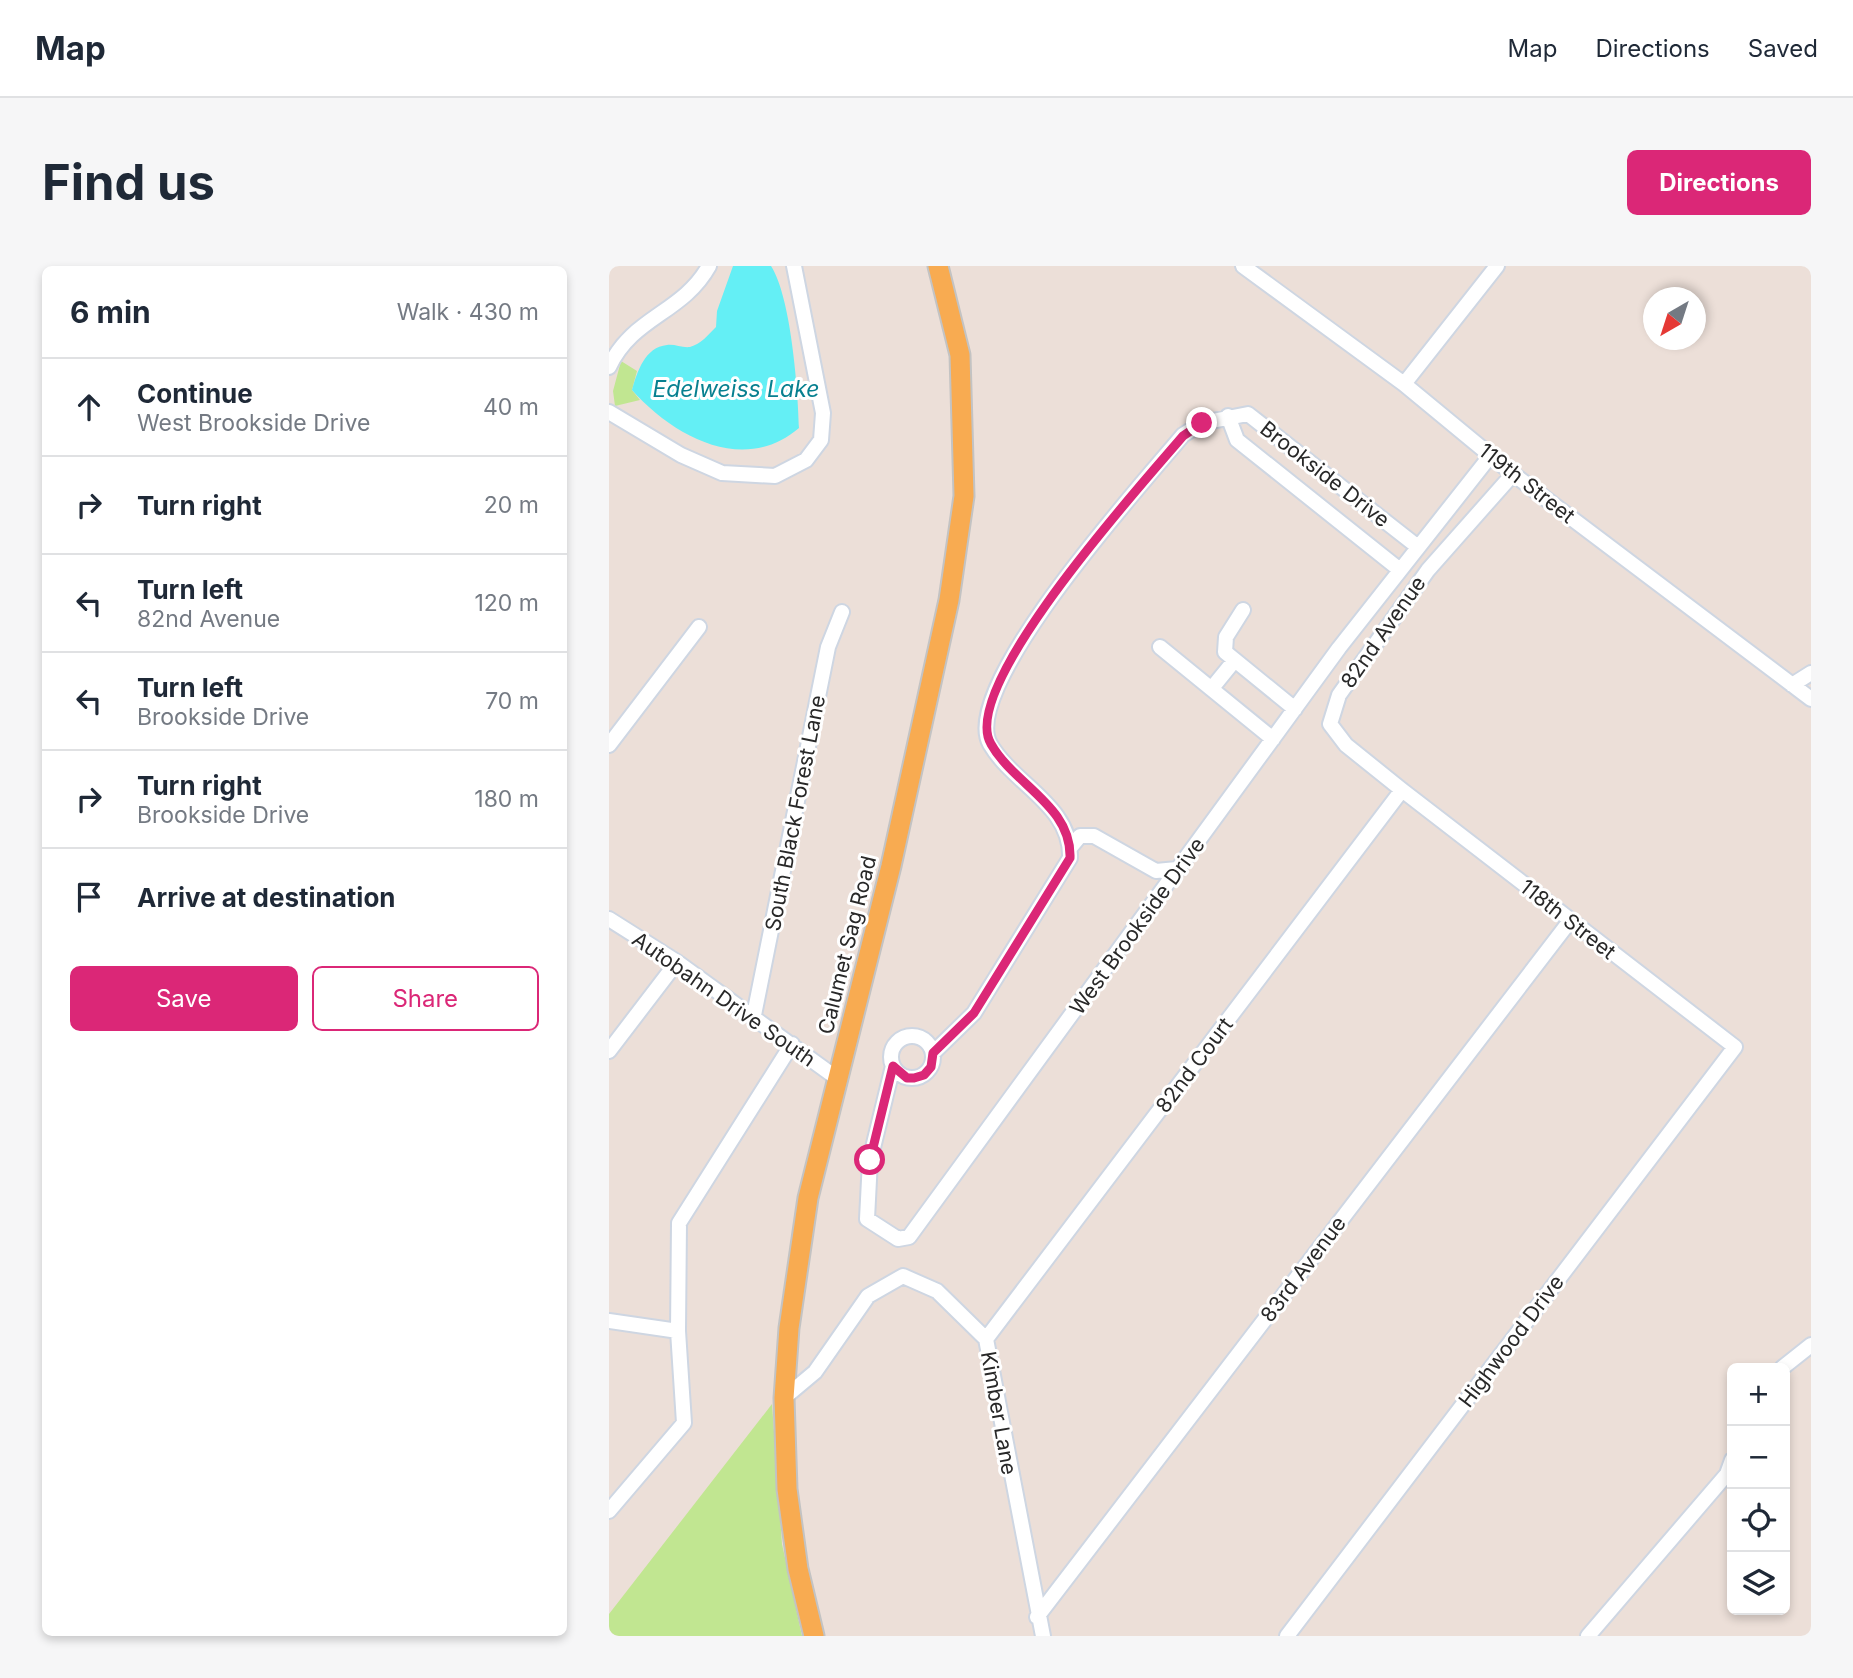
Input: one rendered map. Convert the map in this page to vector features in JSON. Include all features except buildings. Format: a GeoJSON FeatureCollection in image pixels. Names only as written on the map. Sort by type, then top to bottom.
{"type":"FeatureCollection","features":[{"type":"Feature","properties":{"kind":"main road","name":"Calumet Sag Road"},"geometry":{"type":"LineString","coordinates":[[814,1636],[798,1569],[787,1489],[784,1398],[789,1328],[808,1198],[891,866],[949,600],[964,496],[960,355],[938,266]]}},
{"type":"Feature","properties":{"kind":"street"},"geometry":{"type":"LineString","coordinates":[[609,367],[619,346],[640,326],[673,307],[698,285],[709,266]]}},
{"type":"Feature","properties":{"kind":"street"},"geometry":{"type":"LineString","coordinates":[[609,412],[681,455],[722,472],[775,476],[806,460],[821,440],[823,413],[794,266]]}},
{"type":"Feature","properties":{"kind":"street","name":"119th Street"},"geometry":{"type":"LineString","coordinates":[[1243,266],[1404,384],[1513,474],[1811,699]]}},
{"type":"Feature","properties":{"kind":"street"},"geometry":{"type":"LineString","coordinates":[[1404,384],[1497,266]]}},
{"type":"Feature","properties":{"kind":"street","name":"Brookside Drive"},"geometry":{"type":"LineString","coordinates":[[1400,570],[1237,440],[1227,416],[1248,414],[1418,547]]}},
{"type":"Feature","properties":{"kind":"street"},"geometry":{"type":"LineString","coordinates":[[933,1053],[925,1039],[916,1035],[901,1038],[891,1051],[893,1066],[907,1078],[924,1075],[931,1067],[933,1053],[974,1013],[1070,858],[1070,848],[1059,817],[999,757],[988,740],[989,715],[1009,658],[1052,594],[1183,436],[1202,423],[1227,416]]}},
{"type":"Feature","properties":{"kind":"street","name":"West Brookside Drive"},"geometry":{"type":"LineString","coordinates":[[893,1066],[870,1160],[867,1219],[898,1239],[909,1237],[1273,738],[1491,455]]}},
{"type":"Feature","properties":{"kind":"street","name":"82nd Avenue"},"geometry":{"type":"LineString","coordinates":[[1402,790],[1346,745],[1330,724],[1339,695],[1428,570],[1513,474]]}},
{"type":"Feature","properties":{"kind":"street"},"geometry":{"type":"LineString","coordinates":[[1243,610],[1226,637],[1225,652],[1295,709]]}},
{"type":"Feature","properties":{"kind":"street","name":"South Black Forest Lane"},"geometry":{"type":"LineString","coordinates":[[754,1016],[828,647],[842,612]]}},
{"type":"Feature","properties":{"kind":"street"},"geometry":{"type":"LineString","coordinates":[[609,745],[699,627]]}},
{"type":"Feature","properties":{"kind":"street"},"geometry":{"type":"LineString","coordinates":[[1160,647],[1273,738]]}},
{"type":"Feature","properties":{"kind":"street"},"geometry":{"type":"LineString","coordinates":[[1212,688],[1234,661]]}},
{"type":"Feature","properties":{"kind":"street"},"geometry":{"type":"LineString","coordinates":[[1792,685],[1811,673]]}},
{"type":"Feature","properties":{"kind":"street","name":"118th Street"},"geometry":{"type":"LineString","coordinates":[[1402,790],[1735,1047]]}},
{"type":"Feature","properties":{"kind":"street","name":"82nd Court"},"geometry":{"type":"LineString","coordinates":[[986,1339],[1402,790]]}},
{"type":"Feature","properties":{"kind":"street"},"geometry":{"type":"LineString","coordinates":[[1070,848],[1080,836],[1094,836],[1156,871],[1177,869]]}},
{"type":"Feature","properties":{"kind":"street","name":"Autobahn Drive South"},"geometry":{"type":"LineString","coordinates":[[609,919],[677,962],[838,1079]]}},
{"type":"Feature","properties":{"kind":"street","name":"83rd Avenue"},"geometry":{"type":"LineString","coordinates":[[1037,1616],[1570,921]]}},
{"type":"Feature","properties":{"kind":"street"},"geometry":{"type":"LineString","coordinates":[[609,1051],[677,962]]}},
{"type":"Feature","properties":{"kind":"street"},"geometry":{"type":"LineString","coordinates":[[609,1511],[684,1423],[678,1331],[679,1223],[792,1044]]}},
{"type":"Feature","properties":{"kind":"street","name":"Highwood Drive"},"geometry":{"type":"LineString","coordinates":[[1287,1636],[1735,1047]]}},
{"type":"Feature","properties":{"kind":"street","name":"Kimber Lane"},"geometry":{"type":"LineString","coordinates":[[784,1398],[815,1371],[868,1296],[903,1276],[937,1291],[986,1339],[1037,1616],[1043,1636]]}},
{"type":"Feature","properties":{"kind":"street"},"geometry":{"type":"LineString","coordinates":[[609,1321],[678,1331]]}},
{"type":"Feature","properties":{"kind":"street"},"geometry":{"type":"LineString","coordinates":[[1788,1363],[1811,1345]]}},
{"type":"Feature","properties":{"kind":"street"},"geometry":{"type":"LineString","coordinates":[[1588,1636],[1727,1474]]}},
{"type":"Feature","properties":{"kind":"green space"},"geometry":{"type":"Polygon","coordinates":[[[621,361],[637,371],[632,390],[640,400],[615,406],[613,391],[621,361]]]}},
{"type":"Feature","properties":{"kind":"green space"},"geometry":{"type":"Polygon","coordinates":[[[772,1404],[782,1544],[802,1636],[609,1636],[609,1614],[772,1404]]]}},
{"type":"Feature","properties":{"kind":"water","name":"Edelweiss Lake"},"geometry":{"type":"Polygon","coordinates":[[[733,266],[771,266],[784,299],[792,344],[799,428],[778,442],[756,448],[733,449],[689,435],[649,407],[632,390],[639,368],[653,350],[667,345],[694,346],[716,327],[717,311],[733,266]]]}},
{"type":"Feature","properties":{"kind":"route"},"geometry":{"type":"LineString","coordinates":[[870,1160],[893,1066],[907,1078],[924,1075],[931,1067],[933,1053],[954,1036],[974,1013],[1070,858],[1070,842],[1059,817],[999,757],[988,740],[989,715],[1009,658],[1052,594],[1183,436],[1202,423]]}}]}
